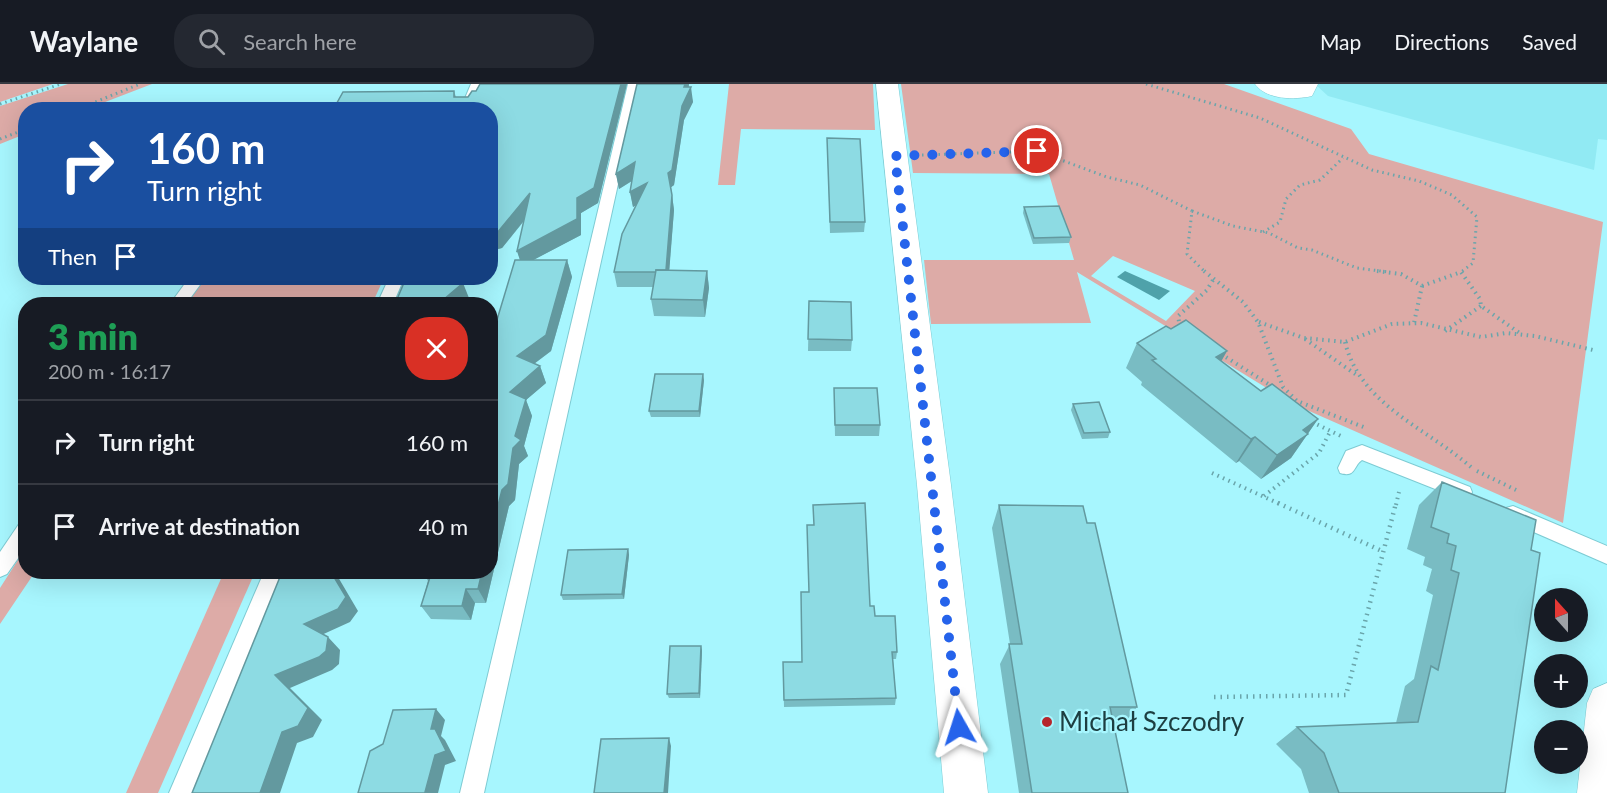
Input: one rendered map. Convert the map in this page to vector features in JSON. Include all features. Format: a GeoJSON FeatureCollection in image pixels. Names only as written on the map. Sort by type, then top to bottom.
{"type":"FeatureCollection","features":[{"type":"Feature","properties":{"kind":"street"},"geometry":{"type":"LineString","coordinates":[[887,84],[934,484],[966,793]]}},
{"type":"Feature","properties":{"kind":"street"},"geometry":{"type":"LineString","coordinates":[[1266,84],[1295,93],[1304,91],[1307,84]]}},
{"type":"Feature","properties":{"kind":"street"},"geometry":{"type":"LineString","coordinates":[[1599,793],[1607,703]]}},
{"type":"Feature","properties":{"kind":"lane"},"geometry":{"type":"LineString","coordinates":[[469,102],[477,84]]}},
{"type":"Feature","properties":{"kind":"lane"},"geometry":{"type":"LineString","coordinates":[[472,793],[634,84]]}},
{"type":"Feature","properties":{"kind":"lane"},"geometry":{"type":"LineString","coordinates":[[1347,468],[1352,456],[1362,452],[1487,502],[1607,555]]}},
{"type":"Feature","properties":{"kind":"lane"},"geometry":{"type":"LineString","coordinates":[[0,568],[18,542]]}},
{"type":"Feature","properties":{"kind":"lane"},"geometry":{"type":"LineString","coordinates":[[181,793],[271,579]]}},
{"type":"Feature","properties":{"kind":"path"},"geometry":{"type":"LineString","coordinates":[[0,104],[62,84]]}},
{"type":"Feature","properties":{"kind":"path"},"geometry":{"type":"LineString","coordinates":[[95,102],[140,84]]}},
{"type":"Feature","properties":{"kind":"path"},"geometry":{"type":"LineString","coordinates":[[895,156],[1037,151],[1107,177],[1140,185],[1192,211],[1233,226],[1263,232],[1298,248],[1312,250],[1357,268],[1401,274],[1422,286],[1461,272],[1473,263],[1477,217],[1452,195],[1419,181],[1372,170],[1260,118],[1146,84]]}},
{"type":"Feature","properties":{"kind":"path"},"geometry":{"type":"LineString","coordinates":[[0,139],[18,132]]}},
{"type":"Feature","properties":{"kind":"path"},"geometry":{"type":"LineString","coordinates":[[1263,232],[1280,222],[1286,199],[1300,185],[1320,180],[1343,158]]}},
{"type":"Feature","properties":{"kind":"path"},"geometry":{"type":"LineString","coordinates":[[1192,211],[1187,254],[1213,280],[1243,302],[1258,322],[1283,387],[1297,401]]}},
{"type":"Feature","properties":{"kind":"path"},"geometry":{"type":"LineString","coordinates":[[1461,272],[1480,299],[1481,306],[1523,335]]}},
{"type":"Feature","properties":{"kind":"path"},"geometry":{"type":"LineString","coordinates":[[1182,331],[1178,324],[1178,316],[1199,294],[1210,288],[1213,280]]}},
{"type":"Feature","properties":{"kind":"path"},"geometry":{"type":"LineString","coordinates":[[1414,323],[1420,313],[1418,297],[1422,286]]}},
{"type":"Feature","properties":{"kind":"path"},"geometry":{"type":"LineString","coordinates":[[1445,331],[1481,306]]}},
{"type":"Feature","properties":{"kind":"path"},"geometry":{"type":"LineString","coordinates":[[1258,322],[1304,338],[1345,342],[1392,324],[1414,323],[1481,337],[1506,333],[1523,335],[1593,350]]}},
{"type":"Feature","properties":{"kind":"path"},"geometry":{"type":"LineString","coordinates":[[1304,338],[1361,378]]}},
{"type":"Feature","properties":{"kind":"path"},"geometry":{"type":"LineString","coordinates":[[1345,342],[1346,354],[1361,378],[1381,402],[1406,421],[1442,441],[1473,469]]}},
{"type":"Feature","properties":{"kind":"path"},"geometry":{"type":"LineString","coordinates":[[1211,348],[1297,401],[1374,431]]}},
{"type":"Feature","properties":{"kind":"path"},"geometry":{"type":"LineString","coordinates":[[1311,421],[1331,430],[1362,452]]}},
{"type":"Feature","properties":{"kind":"path"},"geometry":{"type":"LineString","coordinates":[[1264,496],[1319,453],[1331,430]]}},
{"type":"Feature","properties":{"kind":"path"},"geometry":{"type":"LineString","coordinates":[[1451,461],[1522,493]]}},
{"type":"Feature","properties":{"kind":"path"},"geometry":{"type":"LineString","coordinates":[[1214,697],[1346,694],[1405,468]]}},
{"type":"Feature","properties":{"kind":"path"},"geometry":{"type":"LineString","coordinates":[[1212,472],[1383,552]]}},
{"type":"Feature","properties":{"kind":"shaded area"},"geometry":{"type":"Polygon","coordinates":[[[0,84],[53,84],[0,102],[0,84]]]}},
{"type":"Feature","properties":{"kind":"shaded area"},"geometry":{"type":"Polygon","coordinates":[[[68,84],[152,84],[105,102],[18,102],[18,137],[0,144],[0,106],[68,84]]]}},
{"type":"Feature","properties":{"kind":"shaded area"},"geometry":{"type":"Polygon","coordinates":[[[729,84],[873,84],[875,130],[741,129],[735,185],[718,185],[729,84]]]}},
{"type":"Feature","properties":{"kind":"shaded area"},"geometry":{"type":"Polygon","coordinates":[[[901,84],[1224,84],[1351,129],[1369,154],[1603,222],[1563,523],[1291,403],[1077,272],[1091,323],[931,324],[924,260],[1074,260],[1049,174],[913,173],[901,84]],[[1113,256],[1091,276],[1166,321],[1195,291],[1113,256]]]}},
{"type":"Feature","properties":{"kind":"shaded area"},"geometry":{"type":"Polygon","coordinates":[[[1315,84],[1607,84],[1607,140],[1598,139],[1594,170],[1328,96],[1315,84]]]}},
{"type":"Feature","properties":{"kind":"shaded area"},"geometry":{"type":"Polygon","coordinates":[[[1125,271],[1170,291],[1159,300],[1117,277],[1125,271]]]}},
{"type":"Feature","properties":{"kind":"shaded area"},"geometry":{"type":"Polygon","coordinates":[[[199,285],[381,285],[375,297],[191,297],[199,285]]]}},
{"type":"Feature","properties":{"kind":"shaded area"},"geometry":{"type":"Polygon","coordinates":[[[18,560],[18,579],[30,579],[0,624],[0,588],[18,560]]]}},
{"type":"Feature","properties":{"kind":"shaded area"},"geometry":{"type":"Polygon","coordinates":[[[221,579],[252,579],[158,793],[126,793],[221,579]]]}},
{"type":"Feature","properties":{"kind":"building"},"geometry":{"type":"Polygon","coordinates":[[[480,84],[621,84],[594,188],[577,198],[577,219],[517,251],[530,193],[498,232],[498,102],[337,102],[343,92],[454,91],[454,97],[468,97],[472,91],[476,91],[480,84]]]}},
{"type":"Feature","properties":{"kind":"building"},"geometry":{"type":"Polygon","coordinates":[[[637,84],[685,84],[684,87],[691,87],[682,106],[672,170],[668,173],[672,195],[666,270],[614,272],[622,234],[647,183],[630,192],[635,162],[616,174],[637,84]]]}},
{"type":"Feature","properties":{"kind":"building"},"geometry":{"type":"Polygon","coordinates":[[[827,138],[860,139],[865,222],[830,222],[827,138]]]}},
{"type":"Feature","properties":{"kind":"building"},"geometry":{"type":"Polygon","coordinates":[[[1059,206],[1071,237],[1034,238],[1024,207],[1059,206]]]}},
{"type":"Feature","properties":{"kind":"building"},"geometry":{"type":"Polygon","coordinates":[[[515,260],[567,260],[546,335],[517,356],[540,366],[510,392],[526,399],[515,436],[521,440],[513,448],[508,484],[502,490],[498,505],[498,316],[515,260]]]}},
{"type":"Feature","properties":{"kind":"building"},"geometry":{"type":"Polygon","coordinates":[[[656,270],[707,271],[703,300],[651,299],[656,270]]]}},
{"type":"Feature","properties":{"kind":"building"},"geometry":{"type":"Polygon","coordinates":[[[403,285],[461,285],[447,297],[398,297],[403,285]]]}},
{"type":"Feature","properties":{"kind":"building"},"geometry":{"type":"Polygon","coordinates":[[[809,301],[851,302],[852,340],[808,339],[809,301]]]}},
{"type":"Feature","properties":{"kind":"building"},"geometry":{"type":"Polygon","coordinates":[[[1186,320],[1227,351],[1216,357],[1261,391],[1272,384],[1318,419],[1303,430],[1308,434],[1277,455],[1255,437],[1251,439],[1152,360],[1156,359],[1137,343],[1166,326],[1171,329],[1186,320]]]}},
{"type":"Feature","properties":{"kind":"building"},"geometry":{"type":"Polygon","coordinates":[[[655,374],[703,374],[699,411],[649,411],[655,374]]]}},
{"type":"Feature","properties":{"kind":"building"},"geometry":{"type":"Polygon","coordinates":[[[834,388],[877,388],[880,425],[835,425],[834,388]]]}},
{"type":"Feature","properties":{"kind":"building"},"geometry":{"type":"Polygon","coordinates":[[[1099,402],[1110,432],[1084,433],[1073,404],[1099,402]]]}},
{"type":"Feature","properties":{"kind":"building"},"geometry":{"type":"Polygon","coordinates":[[[1442,482],[1536,520],[1531,550],[1540,553],[1505,793],[1339,793],[1324,753],[1297,727],[1418,722],[1431,666],[1438,670],[1459,573],[1451,570],[1456,546],[1447,543],[1449,534],[1431,527],[1442,482]]]}},
{"type":"Feature","properties":{"kind":"building"},"geometry":{"type":"Polygon","coordinates":[[[865,503],[870,606],[874,606],[875,616],[895,616],[897,652],[892,652],[896,698],[784,700],[783,662],[802,662],[801,592],[809,592],[807,525],[814,525],[813,505],[865,503]]]}},
{"type":"Feature","properties":{"kind":"building"},"geometry":{"type":"Polygon","coordinates":[[[999,505],[1083,506],[1087,523],[1095,523],[1137,707],[1110,707],[1128,793],[1032,793],[1009,644],[1022,644],[999,505]]]}},
{"type":"Feature","properties":{"kind":"building"},"geometry":{"type":"Polygon","coordinates":[[[628,549],[622,594],[561,595],[568,550],[628,549]]]}},
{"type":"Feature","properties":{"kind":"building"},"geometry":{"type":"Polygon","coordinates":[[[279,579],[335,579],[346,597],[338,609],[304,624],[328,637],[326,651],[319,657],[275,675],[308,708],[298,726],[282,732],[260,793],[192,793],[279,579]]]}},
{"type":"Feature","properties":{"kind":"building"},"geometry":{"type":"Polygon","coordinates":[[[429,579],[480,579],[478,589],[466,589],[462,606],[421,606],[429,579]]]}},
{"type":"Feature","properties":{"kind":"building"},"geometry":{"type":"Polygon","coordinates":[[[670,646],[701,646],[699,693],[667,694],[670,646]]]}},
{"type":"Feature","properties":{"kind":"building"},"geometry":{"type":"Polygon","coordinates":[[[436,709],[431,729],[435,729],[446,751],[435,755],[425,792],[427,793],[358,793],[370,751],[383,744],[393,710],[436,709]]]}},
{"type":"Feature","properties":{"kind":"building"},"geometry":{"type":"Polygon","coordinates":[[[669,738],[664,793],[594,793],[601,739],[669,738]]]}},
{"type":"Feature","properties":{"kind":"place","name":"Michał Szczodry"},"geometry":{"type":"Point","coordinates":[1047,722]}},
{"type":"Feature","properties":{"kind":"route"},"geometry":{"type":"LineString","coordinates":[[959,727],[932,465],[895,156],[1037,151]]}}]}
